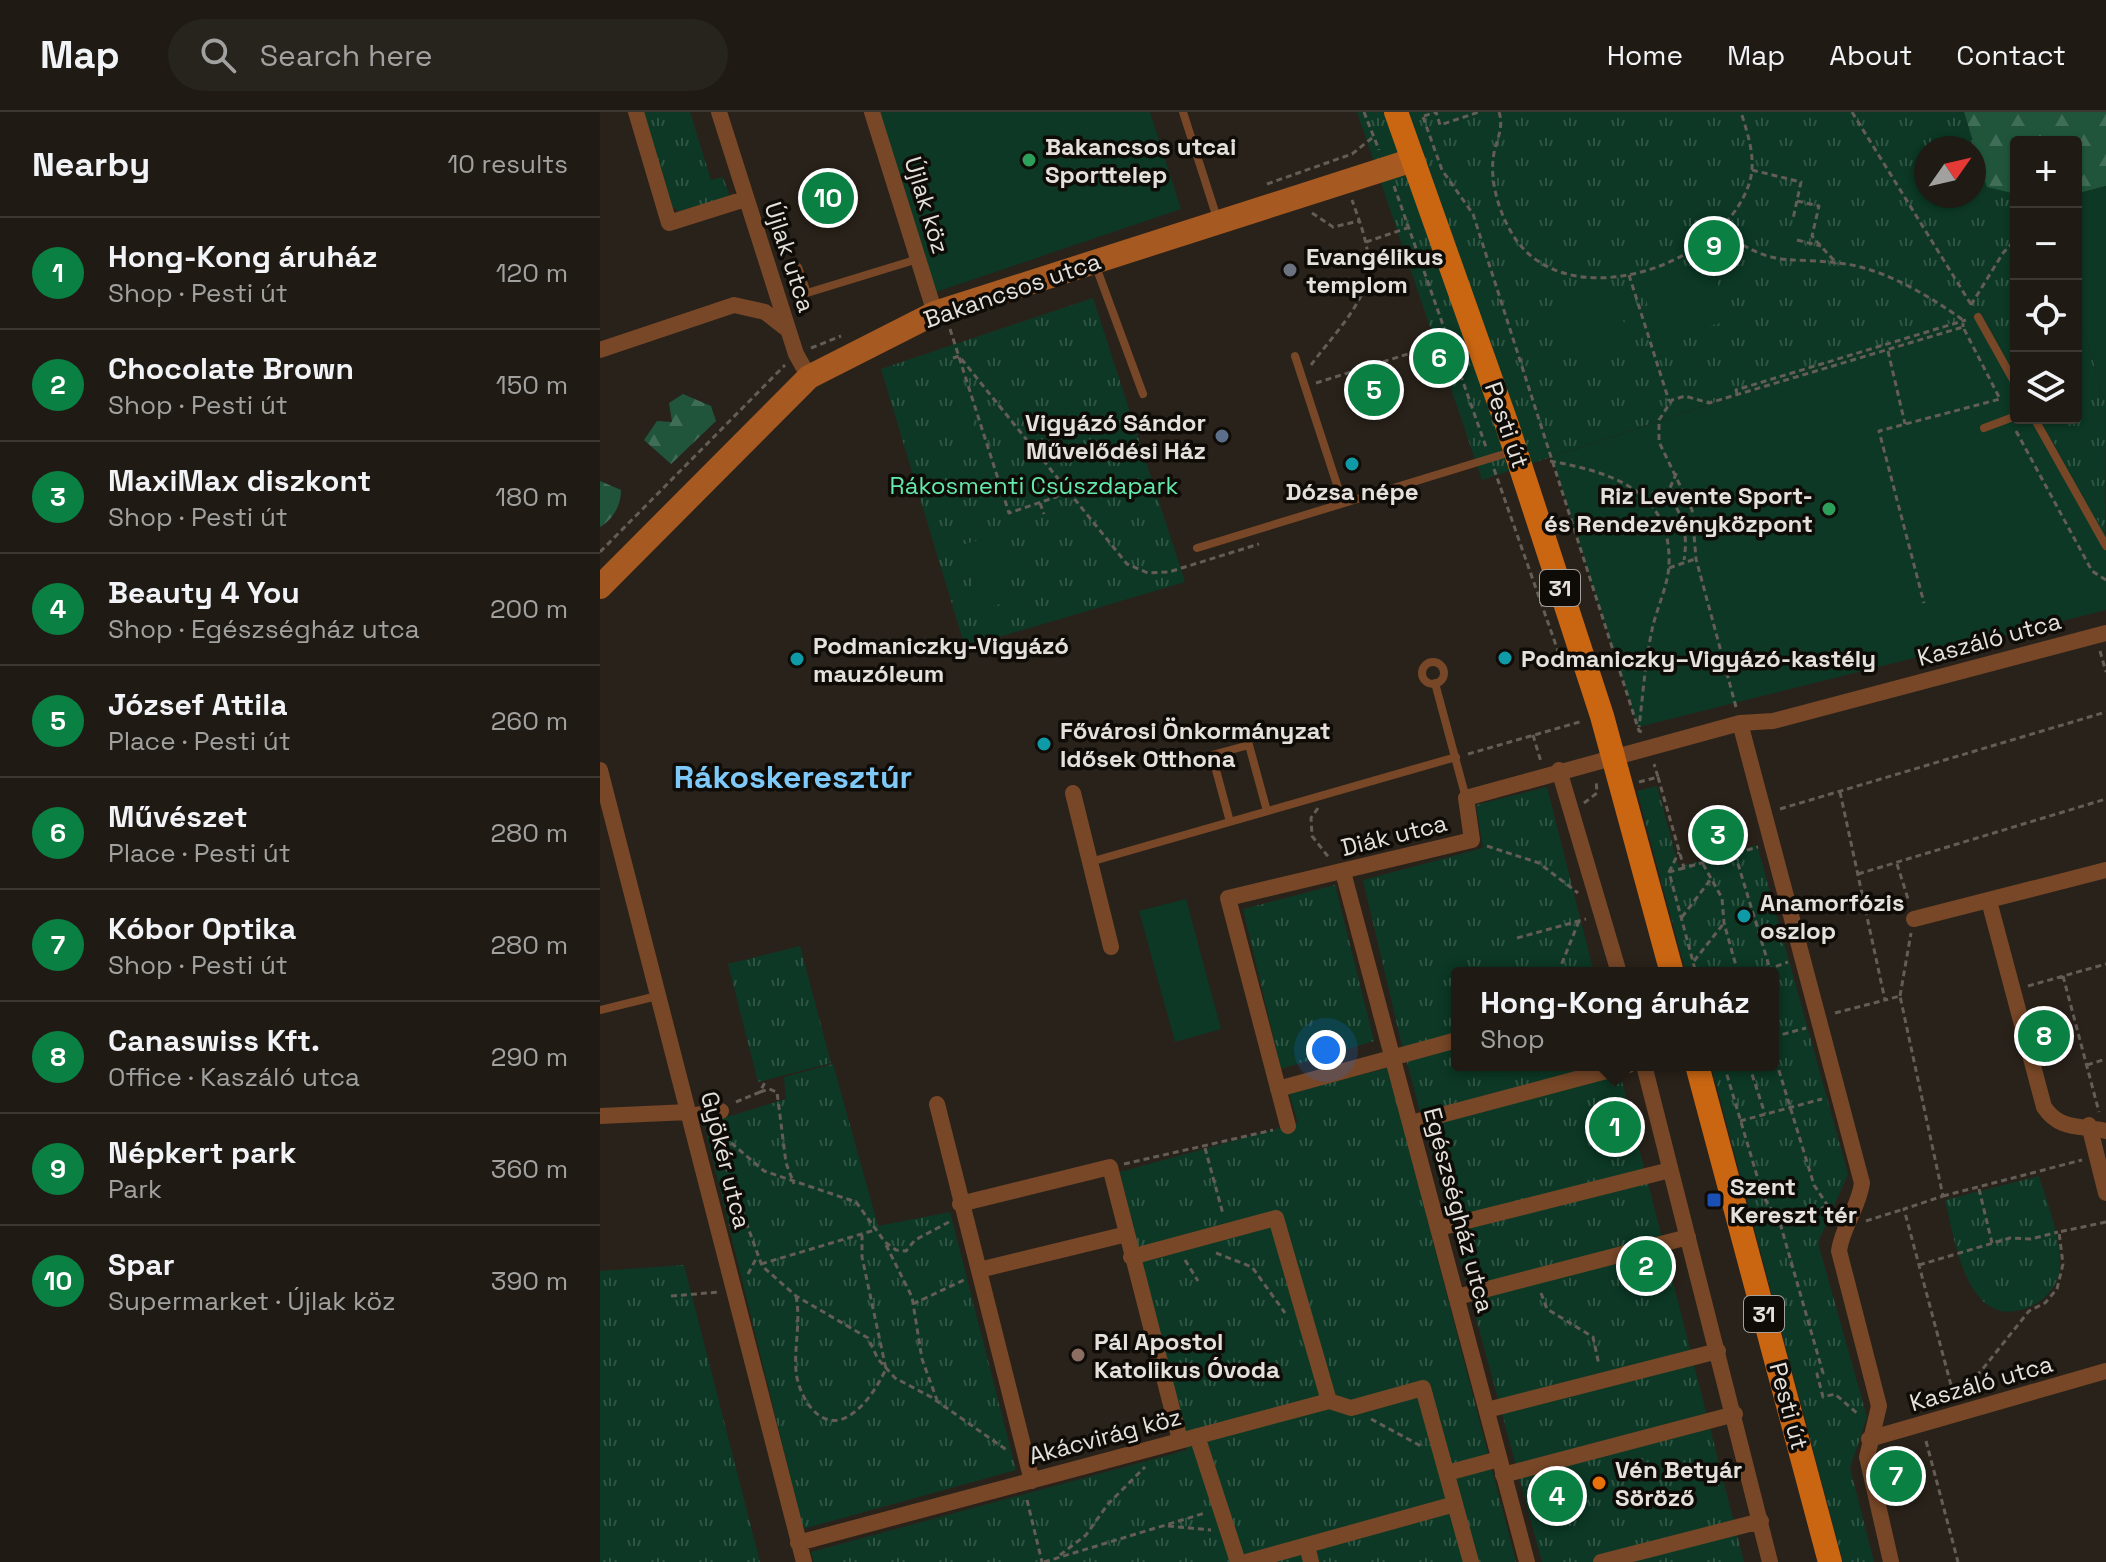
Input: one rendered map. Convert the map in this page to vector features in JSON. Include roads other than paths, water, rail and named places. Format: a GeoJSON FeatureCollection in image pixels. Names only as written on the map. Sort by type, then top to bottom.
{"type":"FeatureCollection","features":[{"type":"Feature","properties":{"kind":"main road","name":"Pesti út"},"geometry":{"type":"LineString","coordinates":[[1406,117],[1413,160],[1516,451],[1604,758],[1683,967]]}},
{"type":"Feature","properties":{"kind":"main road","name":"Pesti út"},"geometry":{"type":"LineString","coordinates":[[1699,1071],[1830,1562]]}},
{"type":"Feature","properties":{"kind":"street","name":"Újlak utca"},"geometry":{"type":"LineString","coordinates":[[636,112],[669,223],[745,199]]}},
{"type":"Feature","properties":{"kind":"street","name":"Újlak utca"},"geometry":{"type":"LineString","coordinates":[[719,112],[796,354],[809,377]]}},
{"type":"Feature","properties":{"kind":"street","name":"Újlak köz"},"geometry":{"type":"LineString","coordinates":[[872,112],[918,259],[940,312]]}},
{"type":"Feature","properties":{"kind":"street","name":"Bakancsos utca"},"geometry":{"type":"LineString","coordinates":[[600,587],[809,377],[940,312],[1413,160]]}},
{"type":"Feature","properties":{"kind":"street","name":"Újlak utca"},"geometry":{"type":"LineString","coordinates":[[600,350],[734,305],[765,312],[789,331]]}},
{"type":"Feature","properties":{"kind":"street","name":"Kaszáló utca"},"geometry":{"type":"LineString","coordinates":[[1604,758],[1740,723],[1773,721],[2101,634]]}},
{"type":"Feature","properties":{"kind":"street"},"geometry":{"type":"LineString","coordinates":[[1740,723],[1862,1183],[1839,1251],[1879,1406],[1869,1439],[1871,1481],[1891,1562]]}},
{"type":"Feature","properties":{"kind":"street","name":"Diák utca"},"geometry":{"type":"LineString","coordinates":[[1278,1089],[1228,898],[1472,840],[1466,798],[1604,758]]}},
{"type":"Feature","properties":{"kind":"street","name":"Gyökér utca"},"geometry":{"type":"LineString","coordinates":[[600,770],[659,995],[701,1113],[734,1291],[804,1562]]}},
{"type":"Feature","properties":{"kind":"street"},"geometry":{"type":"LineString","coordinates":[[1552,772],[1572,812],[1617,967]]}},
{"type":"Feature","properties":{"kind":"street"},"geometry":{"type":"LineString","coordinates":[[1073,793],[1111,947]]}},
{"type":"Feature","properties":{"kind":"street"},"geometry":{"type":"LineString","coordinates":[[1914,919],[2106,870]]}},
{"type":"Feature","properties":{"kind":"street","name":"Egészségház utca"},"geometry":{"type":"LineString","coordinates":[[1338,873],[1411,1123],[1527,1562]]}},
{"type":"Feature","properties":{"kind":"street"},"geometry":{"type":"LineString","coordinates":[[1989,901],[2044,1107],[2052,1119],[2068,1128],[2100,1129],[2097,1156],[2106,1193]]}},
{"type":"Feature","properties":{"kind":"street"},"geometry":{"type":"LineString","coordinates":[[1288,1126],[1278,1089],[1451,1042]]}},
{"type":"Feature","properties":{"kind":"street"},"geometry":{"type":"LineString","coordinates":[[1411,1123],[1606,1071]]}},
{"type":"Feature","properties":{"kind":"street"},"geometry":{"type":"LineString","coordinates":[[1645,1071],[1735,1414],[1770,1562]]}},
{"type":"Feature","properties":{"kind":"street"},"geometry":{"type":"LineString","coordinates":[[937,1104],[1027,1476]]}},
{"type":"Feature","properties":{"kind":"street"},"geometry":{"type":"LineString","coordinates":[[600,1116],[701,1113]]}},
{"type":"Feature","properties":{"kind":"street"},"geometry":{"type":"LineString","coordinates":[[962,1210],[1110,1167],[1180,1440]]}},
{"type":"Feature","properties":{"kind":"street"},"geometry":{"type":"LineString","coordinates":[[1439,1228],[1670,1170]]}},
{"type":"Feature","properties":{"kind":"street"},"geometry":{"type":"LineString","coordinates":[[1131,1257],[1276,1218],[1329,1401],[1351,1408],[1423,1388],[1471,1562]]}},
{"type":"Feature","properties":{"kind":"street"},"geometry":{"type":"LineString","coordinates":[[979,1272],[1127,1234]]}},
{"type":"Feature","properties":{"kind":"street"},"geometry":{"type":"LineString","coordinates":[[1457,1297],[1688,1237]]}},
{"type":"Feature","properties":{"kind":"street"},"geometry":{"type":"LineString","coordinates":[[1487,1410],[1718,1351]]}},
{"type":"Feature","properties":{"kind":"street","name":"Kaszáló utca"},"geometry":{"type":"LineString","coordinates":[[1869,1439],[2106,1371]]}},
{"type":"Feature","properties":{"kind":"street","name":"Akácvirág köz"},"geometry":{"type":"LineString","coordinates":[[798,1543],[1027,1476],[1157,1447],[1329,1401]]}},
{"type":"Feature","properties":{"kind":"street"},"geometry":{"type":"LineString","coordinates":[[1447,1473],[1501,1467],[1735,1414]]}},
{"type":"Feature","properties":{"kind":"street"},"geometry":{"type":"LineString","coordinates":[[1197,1436],[1238,1562]]}},
{"type":"Feature","properties":{"kind":"street"},"geometry":{"type":"LineString","coordinates":[[1246,1562],[1309,1554],[1455,1504]]}},
{"type":"Feature","properties":{"kind":"street"},"geometry":{"type":"LineString","coordinates":[[1601,1562],[1761,1521]]}},
{"type":"Feature","properties":{"kind":"lane"},"geometry":{"type":"LineString","coordinates":[[1183,112],[1219,221]]}},
{"type":"Feature","properties":{"kind":"lane"},"geometry":{"type":"LineString","coordinates":[[798,267],[807,293],[918,259]]}},
{"type":"Feature","properties":{"kind":"lane"},"geometry":{"type":"LineString","coordinates":[[1094,260],[1143,394]]}},
{"type":"Feature","properties":{"kind":"lane"},"geometry":{"type":"LineString","coordinates":[[1978,317],[2010,374]]}},
{"type":"Feature","properties":{"kind":"lane"},"geometry":{"type":"LineString","coordinates":[[1295,356],[1343,503]]}},
{"type":"Feature","properties":{"kind":"lane"},"geometry":{"type":"LineString","coordinates":[[1984,428],[2010,419]]}},
{"type":"Feature","properties":{"kind":"lane"},"geometry":{"type":"LineString","coordinates":[[2037,424],[2106,546]]}},
{"type":"Feature","properties":{"kind":"lane"},"geometry":{"type":"LineString","coordinates":[[1197,548],[1516,451]]}},
{"type":"Feature","properties":{"kind":"lane"},"geometry":{"type":"LineString","coordinates":[[1435,683],[1466,798]]}},
{"type":"Feature","properties":{"kind":"lane"},"geometry":{"type":"LineString","coordinates":[[1230,822],[1212,755],[1249,745],[1267,811]]}},
{"type":"Feature","properties":{"kind":"lane"},"geometry":{"type":"LineString","coordinates":[[1090,862],[1456,757]]}},
{"type":"Feature","properties":{"kind":"lane"},"geometry":{"type":"LineString","coordinates":[[600,1010],[659,995]]}},
{"type":"Feature","properties":{"kind":"place","name":"Bakancsos utcai Sporttelep"},"geometry":{"type":"Point","coordinates":[1029,160]}},
{"type":"Feature","properties":{"kind":"place","name":"Spar"},"geometry":{"type":"Point","coordinates":[828,198]}},
{"type":"Feature","properties":{"kind":"place","name":"Népkert park"},"geometry":{"type":"Point","coordinates":[1714,246]}},
{"type":"Feature","properties":{"kind":"place","name":"Evangélikus templom"},"geometry":{"type":"Point","coordinates":[1290,270]}},
{"type":"Feature","properties":{"kind":"place","name":"Művészet"},"geometry":{"type":"Point","coordinates":[1439,358]}},
{"type":"Feature","properties":{"kind":"place","name":"József Attila"},"geometry":{"type":"Point","coordinates":[1374,390]}},
{"type":"Feature","properties":{"kind":"place","name":"Vigyázó Sándor Művelődési Ház"},"geometry":{"type":"Point","coordinates":[1222,436]}},
{"type":"Feature","properties":{"kind":"place","name":"Dózsa népe"},"geometry":{"type":"Point","coordinates":[1352,464]}},
{"type":"Feature","properties":{"kind":"place","name":"Riz Levente Sport- és Rendezvényközpont"},"geometry":{"type":"Point","coordinates":[1829,509]}},
{"type":"Feature","properties":{"kind":"place","name":"Podmaniczky–Vigyázó-kastély"},"geometry":{"type":"Point","coordinates":[1505,658]}},
{"type":"Feature","properties":{"kind":"place","name":"Podmaniczky-Vigyázó mauzóleum"},"geometry":{"type":"Point","coordinates":[797,659]}},
{"type":"Feature","properties":{"kind":"place","name":"Fővárosi Önkormányzat Idősek Otthona"},"geometry":{"type":"Point","coordinates":[1044,744]}},
{"type":"Feature","properties":{"kind":"place","name":"MaxiMax diszkont"},"geometry":{"type":"Point","coordinates":[1718,835]}},
{"type":"Feature","properties":{"kind":"place","name":"Anamorfózis oszlop"},"geometry":{"type":"Point","coordinates":[1744,916]}},
{"type":"Feature","properties":{"kind":"place","name":"Canaswiss Kft."},"geometry":{"type":"Point","coordinates":[2044,1036]}},
{"type":"Feature","properties":{"kind":"place","name":"Hong-Kong áruház"},"geometry":{"type":"Point","coordinates":[1615,1127]}},
{"type":"Feature","properties":{"kind":"place","name":"Szent Kereszt tér"},"geometry":{"type":"Point","coordinates":[1714,1200]}},
{"type":"Feature","properties":{"kind":"place","name":"Chocolate Brown"},"geometry":{"type":"Point","coordinates":[1646,1266]}},
{"type":"Feature","properties":{"kind":"place","name":"Pál Apostol Katolikus Óvoda"},"geometry":{"type":"Point","coordinates":[1078,1355]}},
{"type":"Feature","properties":{"kind":"place","name":"Kóbor Optika"},"geometry":{"type":"Point","coordinates":[1896,1476]}},
{"type":"Feature","properties":{"kind":"place","name":"Vén Betyár Söröző"},"geometry":{"type":"Point","coordinates":[1599,1483]}},
{"type":"Feature","properties":{"kind":"place","name":"Beauty 4 You"},"geometry":{"type":"Point","coordinates":[1557,1496]}},
{"type":"Feature","properties":{"kind":"district","name":"Rákoskeresztúr"},"geometry":{"type":"Point","coordinates":[793,777]}},
{"type":"Feature","properties":{"kind":"park label","name":"Rákosmenti Csúszdapark"},"geometry":{"type":"Point","coordinates":[1034,485]}}]}
